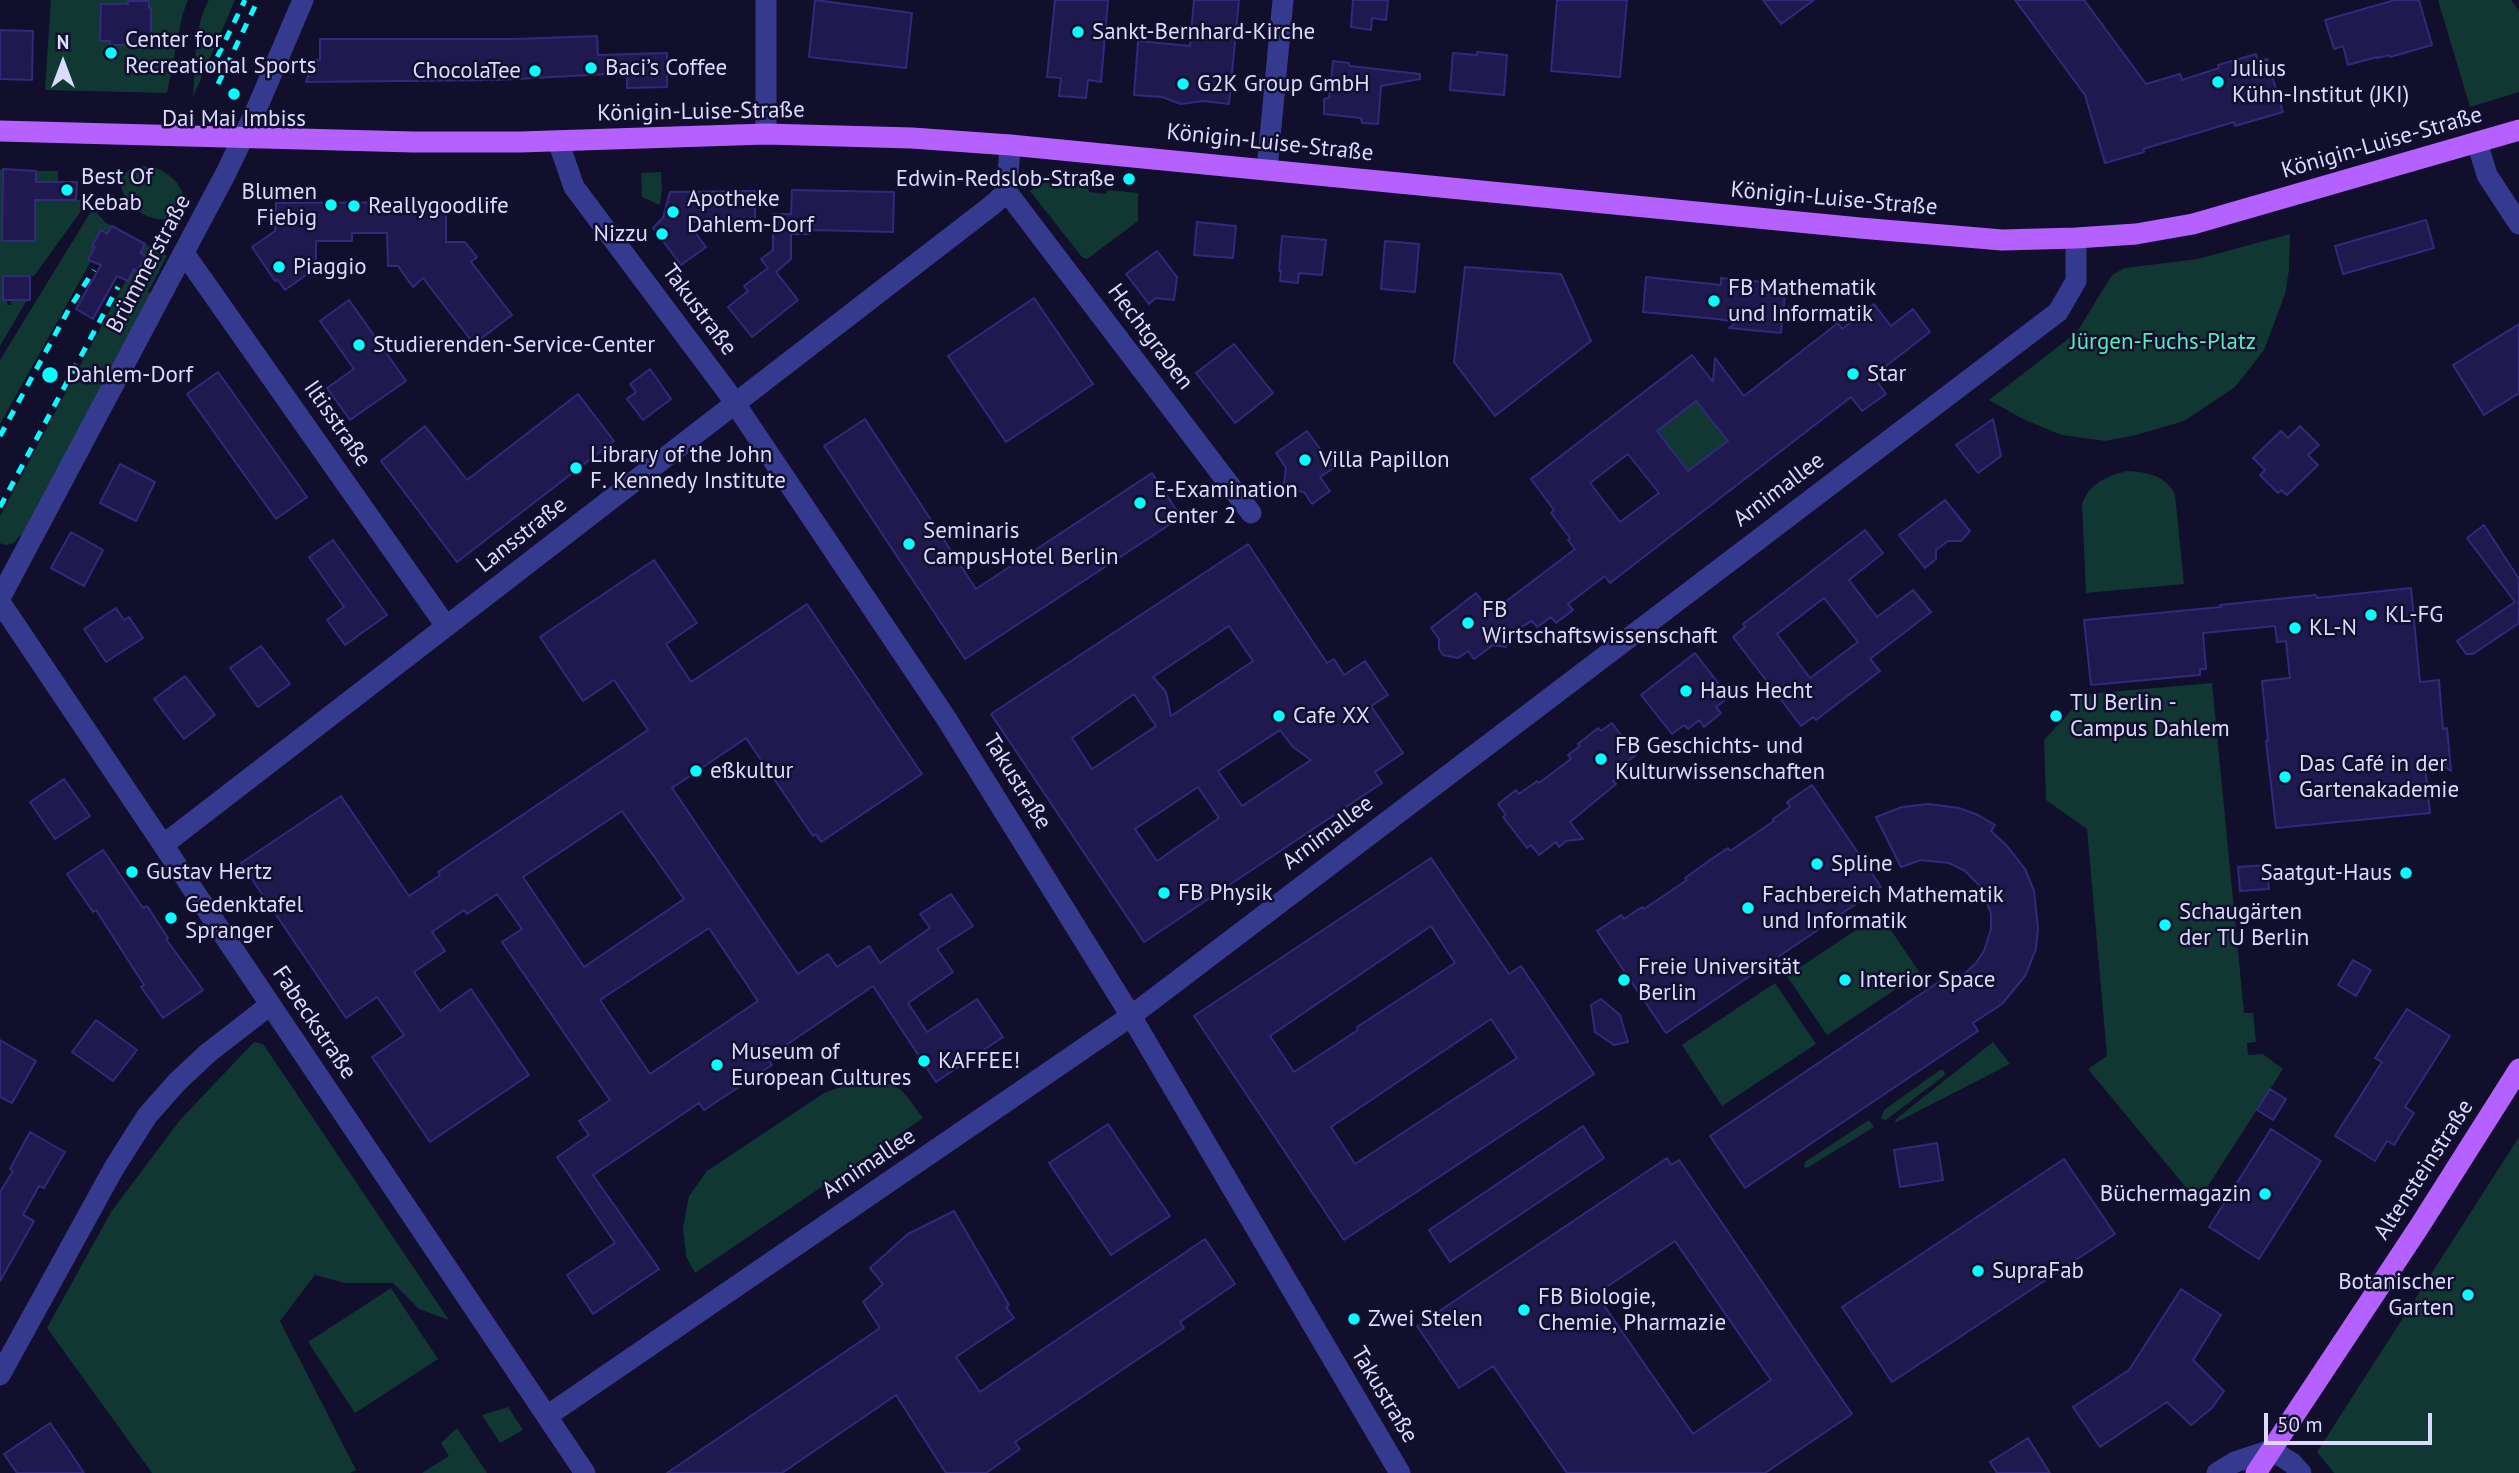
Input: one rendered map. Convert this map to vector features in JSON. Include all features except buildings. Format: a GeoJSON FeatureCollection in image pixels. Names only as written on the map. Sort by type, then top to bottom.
{"type":"FeatureCollection","features":[{"type":"Feature","properties":{"kind":"main road","name":"Königin-Luise-Straße"},"geometry":{"type":"LineString","coordinates":[[0,131],[413,142],[558,141],[765,134],[912,138],[1267,169],[2002,240],[2136,234],[2193,224],[2519,131]]}},
{"type":"Feature","properties":{"kind":"main road","name":"Altensteinstraße"},"geometry":{"type":"LineString","coordinates":[[2256,1473],[2426,1216],[2519,1069]]}},
{"type":"Feature","properties":{"kind":"street","name":"Brümmerstraße"},"geometry":{"type":"LineString","coordinates":[[0,600],[243,138],[303,0]]}},
{"type":"Feature","properties":{"kind":"street"},"geometry":{"type":"LineString","coordinates":[[765,134],[766,0]]}},
{"type":"Feature","properties":{"kind":"street"},"geometry":{"type":"LineString","coordinates":[[1267,169],[1283,0]]}},
{"type":"Feature","properties":{"kind":"street","name":"Takustraße"},"geometry":{"type":"LineString","coordinates":[[558,141],[574,187],[736,404],[946,718],[1131,1016],[1399,1473]]}},
{"type":"Feature","properties":{"kind":"street"},"geometry":{"type":"LineString","coordinates":[[2477,142],[2487,175],[2519,224]]}},
{"type":"Feature","properties":{"kind":"street"},"geometry":{"type":"LineString","coordinates":[[1007,191],[1010,145]]}},
{"type":"Feature","properties":{"kind":"street","name":"Lansstraße"},"geometry":{"type":"LineString","coordinates":[[163,845],[736,404],[1007,191]]}},
{"type":"Feature","properties":{"kind":"street","name":"Hechtgraben"},"geometry":{"type":"LineString","coordinates":[[1007,191],[1251,513]]}},
{"type":"Feature","properties":{"kind":"street","name":"Arnimallee"},"geometry":{"type":"LineString","coordinates":[[547,1416],[1131,1016],[2058,312],[2076,281],[2076,238]]}},
{"type":"Feature","properties":{"kind":"street","name":"Iltisstraße"},"geometry":{"type":"LineString","coordinates":[[184,253],[446,626]]}},
{"type":"Feature","properties":{"kind":"street","name":"Fabeckstraße"},"geometry":{"type":"LineString","coordinates":[[0,600],[585,1473]]}},
{"type":"Feature","properties":{"kind":"street"},"geometry":{"type":"LineString","coordinates":[[0,1375],[114,1168],[147,1116],[208,1053],[270,1005]]}},
{"type":"Feature","properties":{"kind":"street"},"geometry":{"type":"LineString","coordinates":[[2217,1473],[2235,1462],[2271,1450],[2292,1462],[2301,1473]]}},
{"type":"Feature","properties":{"kind":"green space","name":"Center for Recreational Sports"},"geometry":{"type":"Polygon","coordinates":[[[51,0],[188,0],[182,16],[167,93],[45,90],[51,0]]]}},
{"type":"Feature","properties":{"kind":"green space"},"geometry":{"type":"Polygon","coordinates":[[[209,0],[235,0],[193,97],[200,22],[209,0]]]}},
{"type":"Feature","properties":{"kind":"green space"},"geometry":{"type":"Polygon","coordinates":[[[2438,0],[2511,0],[2519,11],[2519,92],[2470,107],[2438,0]]]}},
{"type":"Feature","properties":{"kind":"green space"},"geometry":{"type":"Polygon","coordinates":[[[145,166],[163,171],[178,184],[183,200],[181,209],[174,217],[160,219],[147,216],[126,198],[122,177],[130,170],[145,166]]]}},
{"type":"Feature","properties":{"kind":"green space"},"geometry":{"type":"Polygon","coordinates":[[[3,169],[2,241],[35,241],[36,171],[58,171],[58,200],[89,200],[34,276],[3,276],[3,300],[7,300],[7,305],[11,305],[11,300],[27,300],[0,346],[0,170],[3,169]]]}},
{"type":"Feature","properties":{"kind":"green space"},"geometry":{"type":"Polygon","coordinates":[[[661,172],[660,205],[642,197],[641,173],[661,172]]]}},
{"type":"Feature","properties":{"kind":"green space"},"geometry":{"type":"Polygon","coordinates":[[[1041,182],[1059,184],[1059,187],[1088,187],[1089,192],[1106,194],[1107,190],[1138,193],[1138,221],[1087,259],[1082,257],[1030,191],[1041,182]]]}},
{"type":"Feature","properties":{"kind":"green space"},"geometry":{"type":"Polygon","coordinates":[[[93,208],[112,226],[107,234],[101,231],[93,246],[95,247],[91,261],[0,424],[0,360],[93,208]]]}},
{"type":"Feature","properties":{"kind":"green space","name":"Jürgen-Fuchs-Platz"},"geometry":{"type":"Polygon","coordinates":[[[2290,234],[2285,294],[2264,350],[2235,387],[2184,421],[2105,441],[2062,435],[2025,420],[1989,400],[2077,332],[2112,275],[2125,268],[2198,259],[2290,234]]]}},
{"type":"Feature","properties":{"kind":"green space"},"geometry":{"type":"Polygon","coordinates":[[[145,244],[167,256],[148,292],[152,294],[22,536],[14,543],[0,543],[0,516],[126,280],[134,269],[137,271],[145,256],[140,253],[145,244]]]}},
{"type":"Feature","properties":{"kind":"green space"},"geometry":{"type":"Polygon","coordinates":[[[1696,401],[1728,441],[1688,471],[1657,431],[1696,401]]]}},
{"type":"Feature","properties":{"kind":"green space"},"geometry":{"type":"Polygon","coordinates":[[[2127,471],[2155,476],[2166,483],[2175,494],[2184,584],[2086,593],[2082,504],[2094,486],[2113,475],[2127,471]]]}},
{"type":"Feature","properties":{"kind":"green space","name":"Schaugärten der TU Berlin"},"geometry":{"type":"Polygon","coordinates":[[[2212,683],[2244,1013],[2253,1013],[2256,1042],[2247,1043],[2248,1055],[2263,1054],[2283,1069],[2206,1189],[2193,1196],[2088,1069],[2107,1056],[2087,829],[2046,800],[2044,740],[2076,705],[2076,695],[2212,683]]]}},
{"type":"Feature","properties":{"kind":"green space"},"geometry":{"type":"Polygon","coordinates":[[[1880,914],[1920,973],[1827,1035],[1787,976],[1880,914]]]}},
{"type":"Feature","properties":{"kind":"green space"},"geometry":{"type":"Polygon","coordinates":[[[1775,983],[1816,1044],[1722,1106],[1682,1045],[1775,983]]]}},
{"type":"Feature","properties":{"kind":"green space"},"geometry":{"type":"Polygon","coordinates":[[[254,1042],[263,1044],[449,1320],[419,1309],[393,1283],[345,1283],[315,1275],[280,1321],[356,1470],[350,1473],[152,1473],[47,1328],[111,1212],[180,1120],[254,1042]]]}},
{"type":"Feature","properties":{"kind":"green space"},"geometry":{"type":"Polygon","coordinates":[[[1993,1042],[2010,1064],[1895,1123],[1896,1119],[1993,1042]]]}},
{"type":"Feature","properties":{"kind":"green space"},"geometry":{"type":"Polygon","coordinates":[[[1940,1070],[1944,1070],[1945,1075],[1886,1120],[1881,1119],[1884,1110],[1940,1070]]]}},
{"type":"Feature","properties":{"kind":"green space"},"geometry":{"type":"Polygon","coordinates":[[[861,1080],[884,1082],[898,1088],[923,1118],[695,1273],[686,1256],[683,1228],[689,1196],[707,1171],[824,1093],[861,1080]]]}},
{"type":"Feature","properties":{"kind":"green space"},"geometry":{"type":"Polygon","coordinates":[[[1869,1120],[1874,1127],[1807,1168],[1804,1167],[1805,1162],[1869,1120]]]}},
{"type":"Feature","properties":{"kind":"green space","name":"Botanischer Garten"},"geometry":{"type":"Polygon","coordinates":[[[2519,1137],[2519,1473],[2334,1473],[2317,1452],[2519,1137]]]}},
{"type":"Feature","properties":{"kind":"green space"},"geometry":{"type":"Polygon","coordinates":[[[391,1288],[438,1359],[355,1413],[308,1342],[391,1288]]]}},
{"type":"Feature","properties":{"kind":"green space"},"geometry":{"type":"Polygon","coordinates":[[[508,1407],[523,1430],[500,1443],[482,1415],[508,1407]]]}},
{"type":"Feature","properties":{"kind":"green space"},"geometry":{"type":"Polygon","coordinates":[[[457,1428],[487,1473],[422,1473],[449,1456],[441,1443],[457,1428]]]}},
{"type":"Feature","properties":{"kind":"railway"},"geometry":{"type":"LineString","coordinates":[[209,74],[245,0]]}},
{"type":"Feature","properties":{"kind":"railway"},"geometry":{"type":"LineString","coordinates":[[218,84],[258,0]]}},
{"type":"Feature","properties":{"kind":"railway"},"geometry":{"type":"LineString","coordinates":[[0,436],[69,309],[94,270]]}},
{"type":"Feature","properties":{"kind":"railway"},"geometry":{"type":"LineString","coordinates":[[0,507],[118,287]]}},
{"type":"Feature","properties":{"kind":"place","name":"Sankt-Bernhard-Kirche"},"geometry":{"type":"Point","coordinates":[1078,32]}},
{"type":"Feature","properties":{"kind":"place","name":"Center for Recreational Sports"},"geometry":{"type":"Point","coordinates":[111,53]}},
{"type":"Feature","properties":{"kind":"place","name":"Baci’s Coffee"},"geometry":{"type":"Point","coordinates":[591,68]}},
{"type":"Feature","properties":{"kind":"place","name":"ChocolaTee"},"geometry":{"type":"Point","coordinates":[535,71]}},
{"type":"Feature","properties":{"kind":"place","name":"Julius Kühn-Institut (JKI)"},"geometry":{"type":"Point","coordinates":[2218,82]}},
{"type":"Feature","properties":{"kind":"place","name":"G2K Group GmbH"},"geometry":{"type":"Point","coordinates":[1183,84]}},
{"type":"Feature","properties":{"kind":"place","name":"Dai Mai Imbiss"},"geometry":{"type":"Point","coordinates":[234,94]}},
{"type":"Feature","properties":{"kind":"place","name":"Edwin-Redslob-Straße"},"geometry":{"type":"Point","coordinates":[1129,179]}},
{"type":"Feature","properties":{"kind":"place","name":"Best Of Kebab"},"geometry":{"type":"Point","coordinates":[67,190]}},
{"type":"Feature","properties":{"kind":"place","name":"Blumen Fiebig"},"geometry":{"type":"Point","coordinates":[331,205]}},
{"type":"Feature","properties":{"kind":"place","name":"Reallygoodlife"},"geometry":{"type":"Point","coordinates":[354,206]}},
{"type":"Feature","properties":{"kind":"place","name":"Apotheke Dahlem-Dorf"},"geometry":{"type":"Point","coordinates":[673,212]}},
{"type":"Feature","properties":{"kind":"place","name":"Nizzu"},"geometry":{"type":"Point","coordinates":[662,234]}},
{"type":"Feature","properties":{"kind":"place","name":"Piaggio"},"geometry":{"type":"Point","coordinates":[279,267]}},
{"type":"Feature","properties":{"kind":"place","name":"FB Mathematik und Informatik"},"geometry":{"type":"Point","coordinates":[1714,301]}},
{"type":"Feature","properties":{"kind":"place","name":"Studierenden-Service-Center"},"geometry":{"type":"Point","coordinates":[359,345]}},
{"type":"Feature","properties":{"kind":"place","name":"Star"},"geometry":{"type":"Point","coordinates":[1853,374]}},
{"type":"Feature","properties":{"kind":"place","name":"Dahlem-Dorf"},"geometry":{"type":"Point","coordinates":[50,375]}},
{"type":"Feature","properties":{"kind":"place","name":"Villa Papillon"},"geometry":{"type":"Point","coordinates":[1305,460]}},
{"type":"Feature","properties":{"kind":"place","name":"Library of the John F. Kennedy Institute"},"geometry":{"type":"Point","coordinates":[576,468]}},
{"type":"Feature","properties":{"kind":"place","name":"E-Examination Center 2"},"geometry":{"type":"Point","coordinates":[1140,503]}},
{"type":"Feature","properties":{"kind":"place","name":"Seminaris CampusHotel Berlin"},"geometry":{"type":"Point","coordinates":[909,544]}},
{"type":"Feature","properties":{"kind":"place","name":"KL-FG"},"geometry":{"type":"Point","coordinates":[2371,615]}},
{"type":"Feature","properties":{"kind":"place","name":"FB Wirtschaftswissenschaft"},"geometry":{"type":"Point","coordinates":[1468,623]}},
{"type":"Feature","properties":{"kind":"place","name":"KL-N"},"geometry":{"type":"Point","coordinates":[2295,628]}},
{"type":"Feature","properties":{"kind":"place","name":"Haus Hecht"},"geometry":{"type":"Point","coordinates":[1686,691]}},
{"type":"Feature","properties":{"kind":"place","name":"Cafe XX"},"geometry":{"type":"Point","coordinates":[1279,716]}},
{"type":"Feature","properties":{"kind":"place","name":"TU Berlin - Campus Dahlem"},"geometry":{"type":"Point","coordinates":[2056,716]}},
{"type":"Feature","properties":{"kind":"place","name":"FB Geschichts- und Kulturwissenschaften"},"geometry":{"type":"Point","coordinates":[1601,759]}},
{"type":"Feature","properties":{"kind":"place","name":"eßkultur"},"geometry":{"type":"Point","coordinates":[696,771]}},
{"type":"Feature","properties":{"kind":"place","name":"Das Café in der Gartenakademie"},"geometry":{"type":"Point","coordinates":[2285,777]}},
{"type":"Feature","properties":{"kind":"place","name":"Spline"},"geometry":{"type":"Point","coordinates":[1817,864]}},
{"type":"Feature","properties":{"kind":"place","name":"Gustav Hertz"},"geometry":{"type":"Point","coordinates":[132,872]}},
{"type":"Feature","properties":{"kind":"place","name":"Saatgut-Haus"},"geometry":{"type":"Point","coordinates":[2406,873]}},
{"type":"Feature","properties":{"kind":"place","name":"FB Physik"},"geometry":{"type":"Point","coordinates":[1164,893]}},
{"type":"Feature","properties":{"kind":"place","name":"Fachbereich Mathematik und Informatik"},"geometry":{"type":"Point","coordinates":[1748,908]}},
{"type":"Feature","properties":{"kind":"place","name":"Gedenktafel Spranger"},"geometry":{"type":"Point","coordinates":[171,918]}},
{"type":"Feature","properties":{"kind":"place","name":"Schaugärten der TU Berlin"},"geometry":{"type":"Point","coordinates":[2165,925]}},
{"type":"Feature","properties":{"kind":"place","name":"Freie Universität Berlin"},"geometry":{"type":"Point","coordinates":[1624,980]}},
{"type":"Feature","properties":{"kind":"place","name":"Interior Space"},"geometry":{"type":"Point","coordinates":[1845,980]}},
{"type":"Feature","properties":{"kind":"place","name":"KAFFEE!"},"geometry":{"type":"Point","coordinates":[924,1061]}},
{"type":"Feature","properties":{"kind":"place","name":"Museum of European Cultures"},"geometry":{"type":"Point","coordinates":[717,1065]}},
{"type":"Feature","properties":{"kind":"place","name":"Büchermagazin"},"geometry":{"type":"Point","coordinates":[2265,1194]}},
{"type":"Feature","properties":{"kind":"place","name":"SupraFab"},"geometry":{"type":"Point","coordinates":[1978,1271]}},
{"type":"Feature","properties":{"kind":"place","name":"Botanischer Garten"},"geometry":{"type":"Point","coordinates":[2468,1295]}},
{"type":"Feature","properties":{"kind":"place","name":"FB Biologie, Chemie, Pharmazie"},"geometry":{"type":"Point","coordinates":[1524,1310]}},
{"type":"Feature","properties":{"kind":"place","name":"Zwei Stelen"},"geometry":{"type":"Point","coordinates":[1354,1319]}}]}
